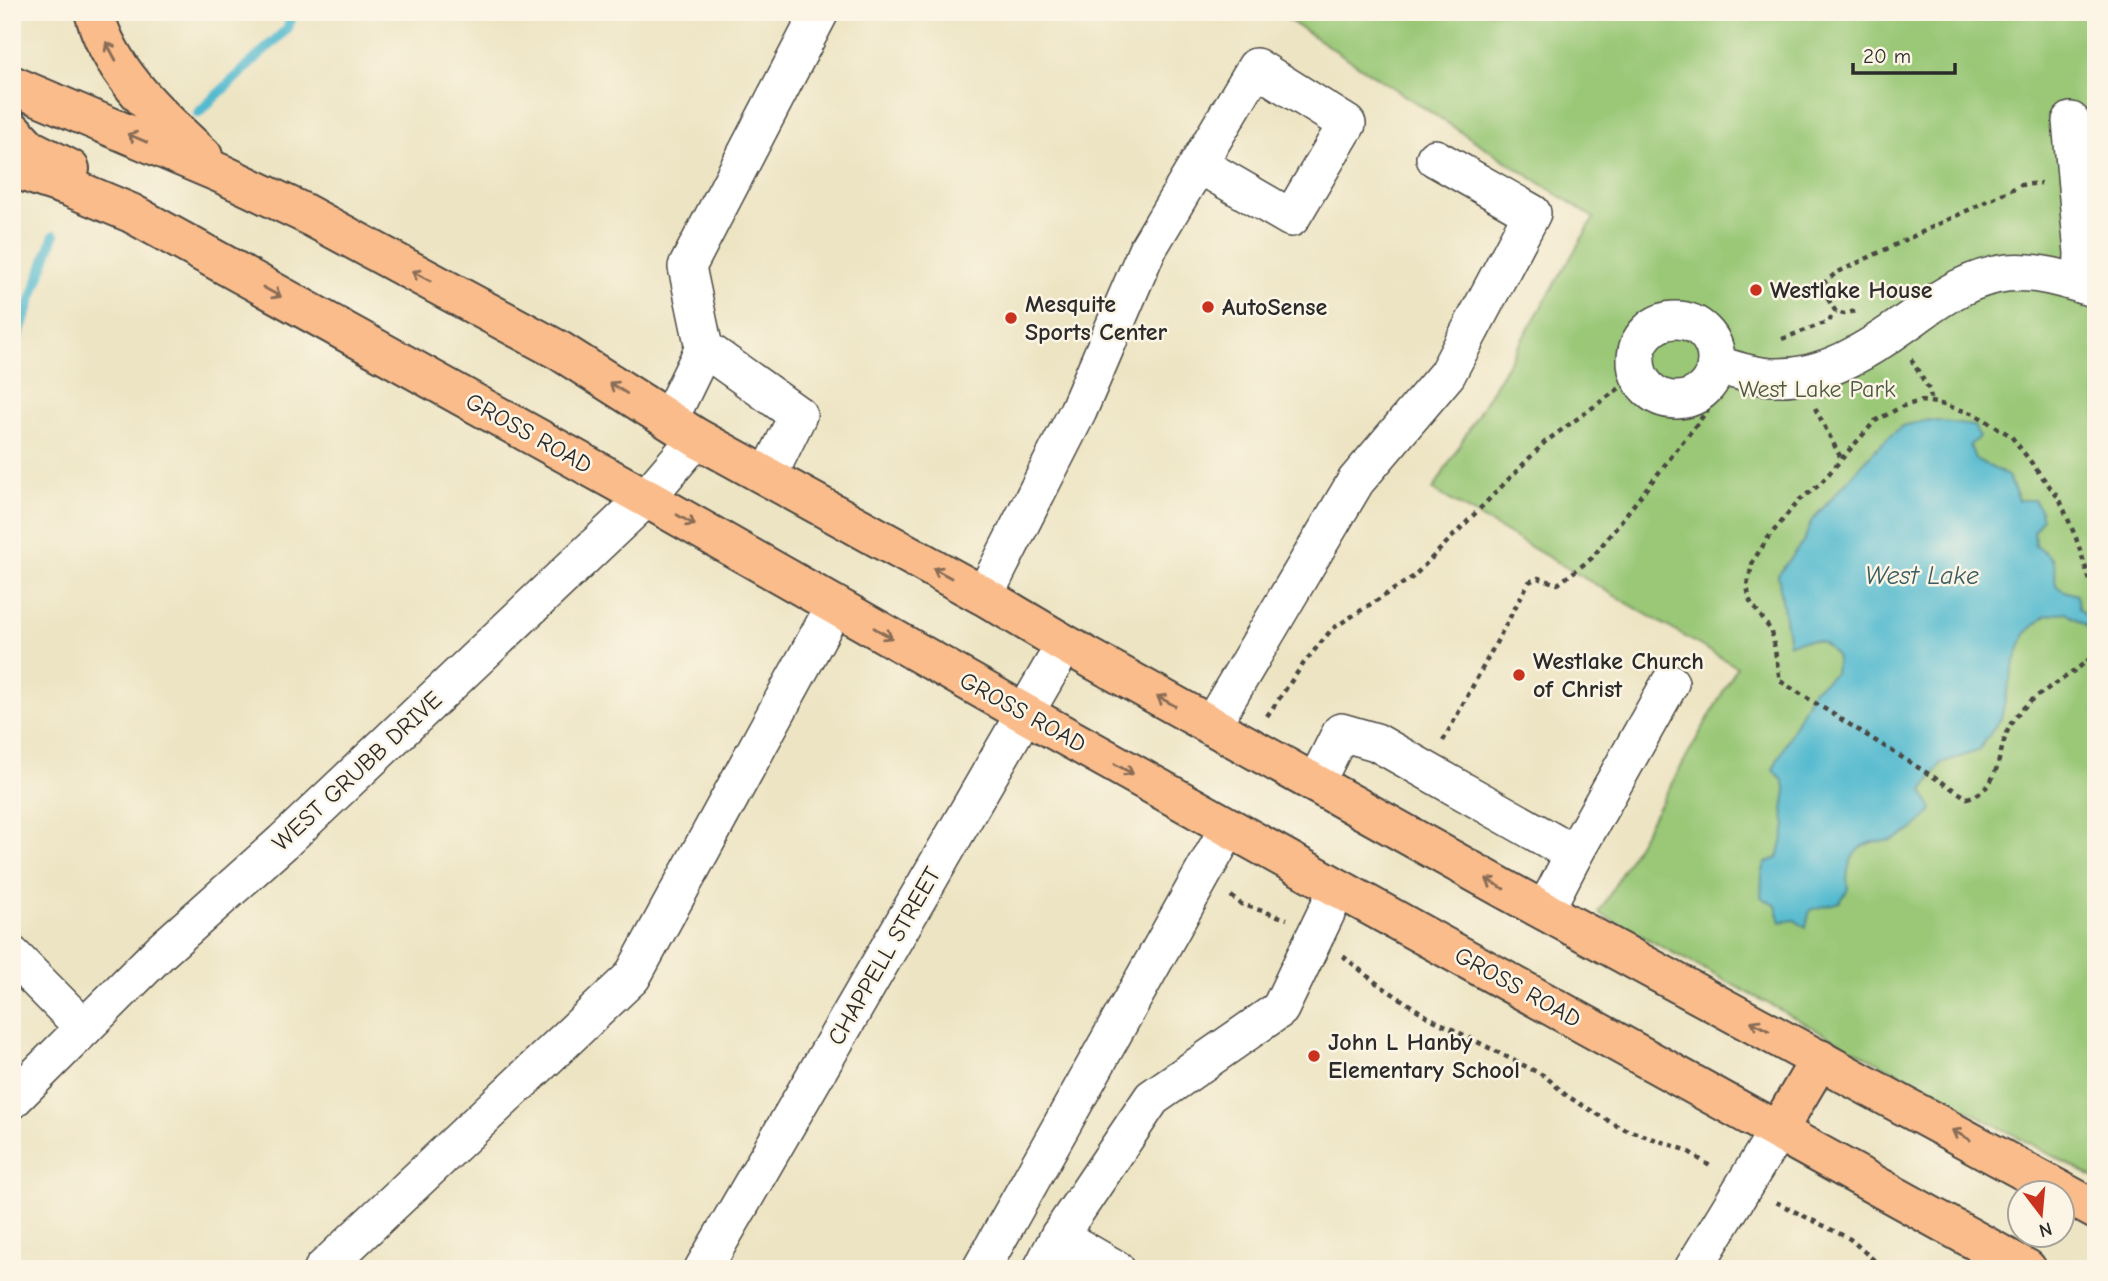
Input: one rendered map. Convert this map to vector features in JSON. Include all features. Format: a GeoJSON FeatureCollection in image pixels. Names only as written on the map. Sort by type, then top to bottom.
{"type":"FeatureCollection","features":[{"type":"Feature","properties":{"kind":"main road"},"geometry":{"type":"LineString","coordinates":[[94,12],[110,51],[128,80],[151,107],[222,174]]}},
{"type":"Feature","properties":{"kind":"main road"},"geometry":{"type":"LineString","coordinates":[[12,85],[222,174],[304,213],[560,351],[683,429],[984,596],[1065,645],[2096,1210]]}},
{"type":"Feature","properties":{"kind":"main road"},"geometry":{"type":"LineString","coordinates":[[12,130],[30,149],[145,202],[212,259]]}},
{"type":"Feature","properties":{"kind":"main road","name":"GROSS ROAD"},"geometry":{"type":"LineString","coordinates":[[12,169],[69,187],[131,213],[646,498],[1338,888],[2027,1269]]}},
{"type":"Feature","properties":{"kind":"main road"},"geometry":{"type":"LineString","coordinates":[[1778,1130],[1820,1059]]}},
{"type":"Feature","properties":{"kind":"street"},"geometry":{"type":"LineString","coordinates":[[768,476],[798,415],[704,348],[687,267],[820,12]]}},
{"type":"Feature","properties":{"kind":"street"},"geometry":{"type":"LineString","coordinates":[[1711,375],[1798,376],[1832,368],[1878,343],[1958,287],[2008,273],[2052,275],[2089,287],[2082,253],[2071,121]]}},
{"type":"Feature","properties":{"kind":"street"},"geometry":{"type":"LineString","coordinates":[[1211,726],[1356,481],[1447,374],[1532,213],[1435,158]]}},
{"type":"Feature","properties":{"kind":"street"},"geometry":{"type":"LineString","coordinates":[[984,596],[1078,411],[1147,250],[1198,164]]}},
{"type":"Feature","properties":{"kind":"street"},"geometry":{"type":"LineString","coordinates":[[1676,320],[1693,324],[1706,333],[1714,348],[1711,375],[1699,393],[1684,399],[1667,399],[1652,393],[1641,380],[1636,364],[1638,348],[1646,333],[1660,323],[1676,320]]}},
{"type":"Feature","properties":{"kind":"street","name":"WEST GRUBB DRIVE"},"geometry":{"type":"LineString","coordinates":[[12,1100],[160,952],[283,842],[646,498],[683,429],[704,348]]}},
{"type":"Feature","properties":{"kind":"street"},"geometry":{"type":"LineString","coordinates":[[323,1269],[632,977],[835,606]]}},
{"type":"Feature","properties":{"kind":"street","name":"CHAPPELL STREET"},"geometry":{"type":"LineString","coordinates":[[703,1269],[1065,645]]}},
{"type":"Feature","properties":{"kind":"street"},"geometry":{"type":"LineString","coordinates":[[1545,910],[1670,683]]}},
{"type":"Feature","properties":{"kind":"street"},"geometry":{"type":"LineString","coordinates":[[1315,783],[1341,732],[1376,741],[1574,854]]}},
{"type":"Feature","properties":{"kind":"street"},"geometry":{"type":"LineString","coordinates":[[981,1269],[1229,827]]}},
{"type":"Feature","properties":{"kind":"street"},"geometry":{"type":"LineString","coordinates":[[1042,1269],[1059,1236],[1152,1098],[1280,1009],[1338,888]]}},
{"type":"Feature","properties":{"kind":"street"},"geometry":{"type":"LineString","coordinates":[[12,955],[84,1028]]}},
{"type":"Feature","properties":{"kind":"street"},"geometry":{"type":"LineString","coordinates":[[1693,1269],[1778,1130]]}},
{"type":"Feature","properties":{"kind":"street"},"geometry":{"type":"LineString","coordinates":[[1059,1236],[1116,1269]]}},
{"type":"Feature","properties":{"kind":"path"},"geometry":{"type":"LineString","coordinates":[[1247,746],[1304,663],[1332,629],[1413,577],[1545,442],[1639,374]]}},
{"type":"Feature","properties":{"kind":"path"},"geometry":{"type":"LineString","coordinates":[[1427,771],[1529,582],[1538,578],[1558,584],[1592,558],[1707,411],[1711,375]]}},
{"type":"Feature","properties":{"kind":"path"},"geometry":{"type":"LineString","coordinates":[[1798,376],[1842,460]]}},
{"type":"Feature","properties":{"kind":"path"},"geometry":{"type":"LineString","coordinates":[[2096,599],[2060,500],[2011,436],[1975,415],[1921,401],[1903,406],[1875,421],[1819,485],[1798,501],[1768,538],[1754,561],[1747,586],[1750,601],[1772,632],[1780,681],[1967,798],[1977,796],[1990,785],[2011,723],[2037,696],[2068,676],[2096,652]]}},
{"type":"Feature","properties":{"kind":"path"},"geometry":{"type":"LineString","coordinates":[[1209,864],[1225,890],[1241,904],[1286,919],[1316,934],[1375,982],[1428,1017],[1545,1076],[1567,1096],[1619,1127],[1686,1150],[1744,1185],[1850,1239],[1884,1269]]}},
{"type":"Feature","properties":{"kind":"green space","name":"West Lake Park"},"geometry":{"type":"Polygon","coordinates":[[[1276,12],[2096,12],[2096,1179],[1599,913],[1737,667],[1433,490],[1594,218],[1276,12]]]}},
{"type":"Feature","properties":{"kind":"water","name":"West Lake"},"geometry":{"type":"Polygon","coordinates":[[[1928,420],[1974,426],[1979,437],[1970,445],[1975,459],[2008,476],[2019,500],[2034,500],[2042,519],[2034,532],[2035,546],[2048,554],[2053,561],[2056,585],[2077,595],[2079,608],[2088,618],[2087,627],[2066,612],[2045,616],[2025,634],[2013,667],[2001,718],[1978,751],[1941,763],[1923,791],[1932,810],[1928,815],[1915,828],[1899,838],[1873,842],[1858,850],[1849,868],[1848,889],[1840,902],[1810,910],[1806,927],[1794,920],[1781,922],[1776,906],[1761,897],[1765,863],[1778,858],[1786,826],[1783,810],[1786,790],[1782,779],[1773,769],[1812,691],[1835,673],[1837,658],[1827,646],[1817,640],[1789,644],[1778,575],[1804,541],[1812,520],[1877,448],[1902,426],[1928,420]]]}},
{"type":"Feature","properties":{"kind":"waterway"},"geometry":{"type":"LineString","coordinates":[[198,113],[287,29],[294,12]]}},
{"type":"Feature","properties":{"kind":"waterway"},"geometry":{"type":"LineString","coordinates":[[12,354],[54,235]]}},
{"type":"Feature","properties":{"kind":"place","name":"Westlake House"},"geometry":{"type":"Point","coordinates":[1756,290]}},
{"type":"Feature","properties":{"kind":"place","name":"AutoSense"},"geometry":{"type":"Point","coordinates":[1208,307]}},
{"type":"Feature","properties":{"kind":"place","name":"Mesquite Sports Center"},"geometry":{"type":"Point","coordinates":[1011,318]}},
{"type":"Feature","properties":{"kind":"place","name":"Westlake Church of Christ"},"geometry":{"type":"Point","coordinates":[1519,675]}},
{"type":"Feature","properties":{"kind":"place","name":"John L Hanby Elementary School"},"geometry":{"type":"Point","coordinates":[1314,1056]}}]}
